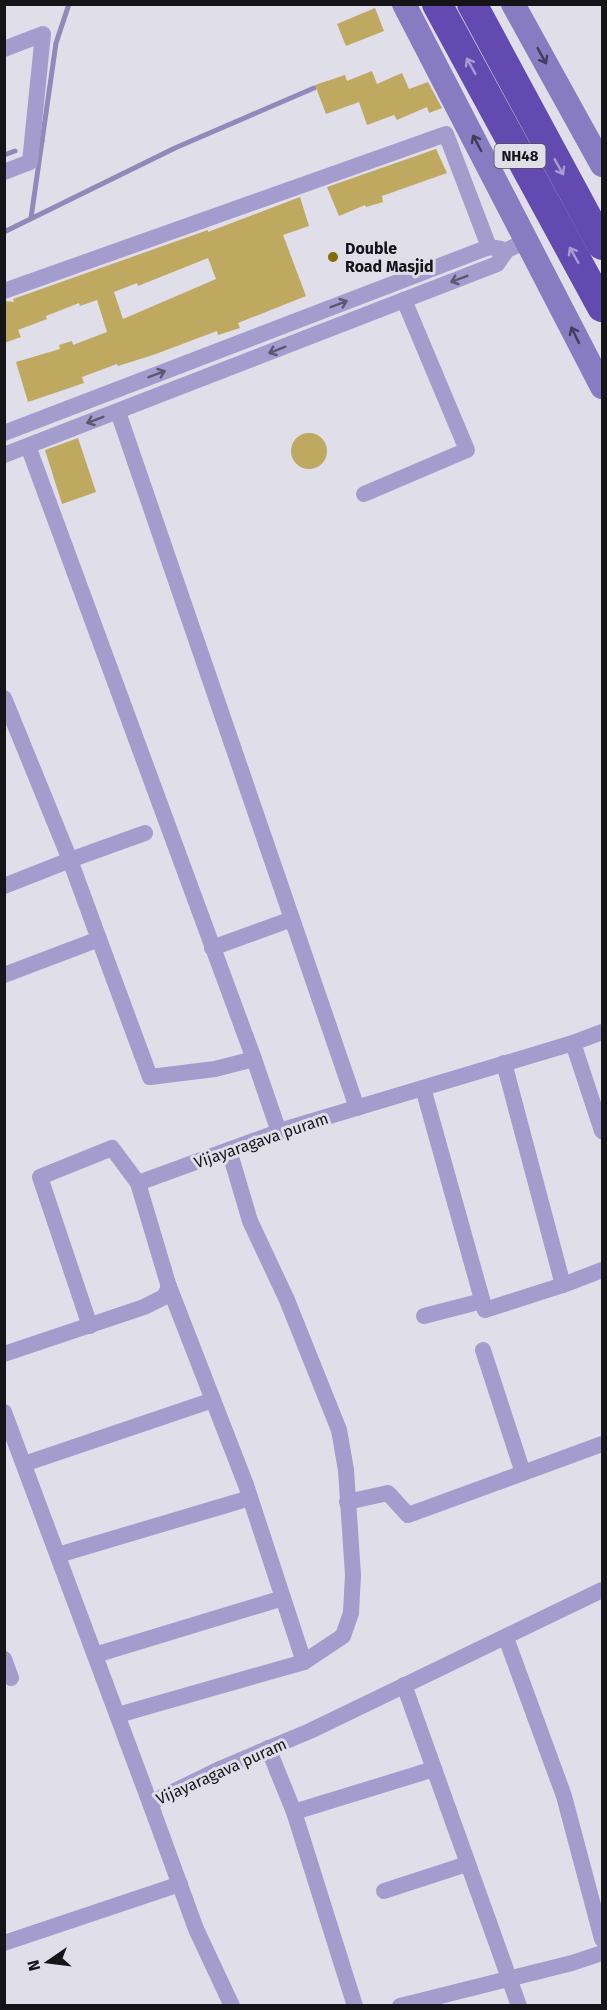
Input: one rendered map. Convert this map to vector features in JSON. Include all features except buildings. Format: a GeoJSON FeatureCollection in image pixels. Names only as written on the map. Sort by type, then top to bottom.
{"type":"FeatureCollection","features":[{"type":"Feature","properties":{"kind":"highway","name":"NH48"},"geometry":{"type":"LineString","coordinates":[[438,4],[603,307]]}},
{"type":"Feature","properties":{"kind":"highway","name":"NH48"},"geometry":{"type":"LineString","coordinates":[[472,4],[603,245]]}},
{"type":"Feature","properties":{"kind":"main road"},"geometry":{"type":"LineString","coordinates":[[404,4],[518,245],[603,387]]}},
{"type":"Feature","properties":{"kind":"main road"},"geometry":{"type":"LineString","coordinates":[[513,4],[603,165]]}},
{"type":"Feature","properties":{"kind":"street"},"geometry":{"type":"LineString","coordinates":[[4,49],[43,34],[30,162],[4,172]]}},
{"type":"Feature","properties":{"kind":"street"},"geometry":{"type":"LineString","coordinates":[[4,291],[447,134],[489,247]]}},
{"type":"Feature","properties":{"kind":"street"},"geometry":{"type":"LineString","coordinates":[[6,428],[489,247],[518,245]]}},
{"type":"Feature","properties":{"kind":"street"},"geometry":{"type":"LineString","coordinates":[[4,455],[497,264],[518,245]]}},
{"type":"Feature","properties":{"kind":"street"},"geometry":{"type":"LineString","coordinates":[[364,494],[467,450],[404,300]]}},
{"type":"Feature","properties":{"kind":"street"},"geometry":{"type":"LineString","coordinates":[[118,412],[357,1108]]}},
{"type":"Feature","properties":{"kind":"street"},"geometry":{"type":"LineString","coordinates":[[28,446],[279,1132]]}},
{"type":"Feature","properties":{"kind":"street"},"geometry":{"type":"LineString","coordinates":[[4,698],[70,860],[150,1077],[215,1069],[254,1059]]}},
{"type":"Feature","properties":{"kind":"street"},"geometry":{"type":"LineString","coordinates":[[4,886],[145,833]]}},
{"type":"Feature","properties":{"kind":"street"},"geometry":{"type":"LineString","coordinates":[[212,948],[292,919]]}},
{"type":"Feature","properties":{"kind":"street"},"geometry":{"type":"LineString","coordinates":[[4,975],[99,939]]}},
{"type":"Feature","properties":{"kind":"street","name":"Vijayaragava puram"},"geometry":{"type":"LineString","coordinates":[[138,1183],[279,1132],[603,1032]]}},
{"type":"Feature","properties":{"kind":"street"},"geometry":{"type":"LineString","coordinates":[[573,1043],[603,1131]]}},
{"type":"Feature","properties":{"kind":"street"},"geometry":{"type":"LineString","coordinates":[[504,1063],[563,1285]]}},
{"type":"Feature","properties":{"kind":"street"},"geometry":{"type":"LineString","coordinates":[[423,1088],[484,1310],[603,1270]]}},
{"type":"Feature","properties":{"kind":"street"},"geometry":{"type":"LineString","coordinates":[[90,1326],[40,1177],[112,1148],[138,1183],[168,1284],[250,1498],[304,1662]]}},
{"type":"Feature","properties":{"kind":"street"},"geometry":{"type":"LineString","coordinates":[[118,1715],[304,1662],[344,1636],[351,1612],[352,1575],[346,1470],[339,1430],[287,1300],[250,1221],[229,1150]]}},
{"type":"Feature","properties":{"kind":"street"},"geometry":{"type":"LineString","coordinates":[[4,1354],[144,1307],[164,1297],[168,1284]]}},
{"type":"Feature","properties":{"kind":"street"},"geometry":{"type":"LineString","coordinates":[[424,1316],[482,1301]]}},
{"type":"Feature","properties":{"kind":"street"},"geometry":{"type":"LineString","coordinates":[[483,1350],[523,1473]]}},
{"type":"Feature","properties":{"kind":"street"},"geometry":{"type":"LineString","coordinates":[[24,1464],[213,1400]]}},
{"type":"Feature","properties":{"kind":"street","name":"Vijayaragava puram"},"geometry":{"type":"LineString","coordinates":[[4,1412],[150,1803],[310,1731],[506,1638],[554,1611],[603,1590]]}},
{"type":"Feature","properties":{"kind":"street"},"geometry":{"type":"LineString","coordinates":[[348,1502],[388,1492],[408,1515],[603,1444]]}},
{"type":"Feature","properties":{"kind":"street"},"geometry":{"type":"LineString","coordinates":[[58,1555],[250,1498]]}},
{"type":"Feature","properties":{"kind":"street"},"geometry":{"type":"LineString","coordinates":[[95,1655],[283,1598]]}},
{"type":"Feature","properties":{"kind":"street"},"geometry":{"type":"LineString","coordinates":[[506,1638],[564,1796],[603,1939]]}},
{"type":"Feature","properties":{"kind":"street"},"geometry":{"type":"LineString","coordinates":[[4,1659],[11,1677]]}},
{"type":"Feature","properties":{"kind":"street"},"geometry":{"type":"LineString","coordinates":[[404,1685],[519,2006]]}},
{"type":"Feature","properties":{"kind":"street"},"geometry":{"type":"LineString","coordinates":[[268,1748],[294,1812],[355,2006]]}},
{"type":"Feature","properties":{"kind":"street"},"geometry":{"type":"LineString","coordinates":[[294,1812],[434,1770]]}},
{"type":"Feature","properties":{"kind":"street"},"geometry":{"type":"LineString","coordinates":[[150,1803],[196,1929],[232,2006]]}},
{"type":"Feature","properties":{"kind":"street"},"geometry":{"type":"LineString","coordinates":[[384,1891],[467,1864]]}},
{"type":"Feature","properties":{"kind":"street"},"geometry":{"type":"LineString","coordinates":[[4,1943],[180,1884]]}},
{"type":"Feature","properties":{"kind":"street"},"geometry":{"type":"LineString","coordinates":[[408,2005],[603,1953]]}},
{"type":"Feature","properties":{"kind":"waterway"},"geometry":{"type":"LineString","coordinates":[[37,143],[42,141],[56,43],[69,4]]}},
{"type":"Feature","properties":{"kind":"waterway"},"geometry":{"type":"LineString","coordinates":[[4,232],[175,148],[314,88]]}},
{"type":"Feature","properties":{"kind":"waterway"},"geometry":{"type":"LineString","coordinates":[[31,218],[42,141]]}},
{"type":"Feature","properties":{"kind":"waterway"},"geometry":{"type":"LineString","coordinates":[[4,155],[15,151]]}},
{"type":"Feature","properties":{"kind":"place","name":"Double Road Masjid"},"geometry":{"type":"Point","coordinates":[333,257]}}]}
